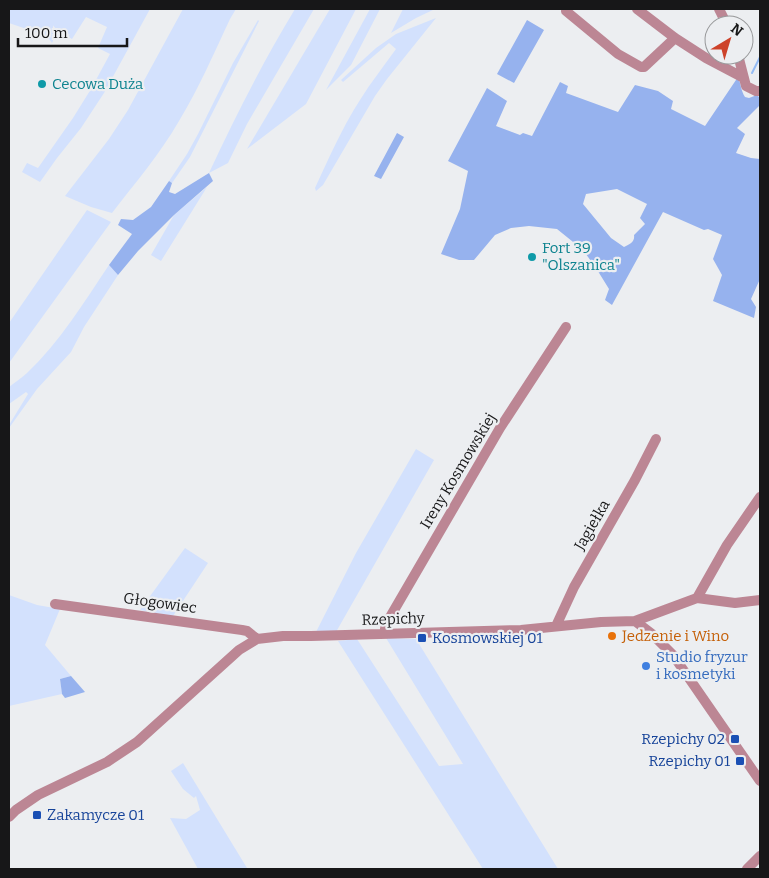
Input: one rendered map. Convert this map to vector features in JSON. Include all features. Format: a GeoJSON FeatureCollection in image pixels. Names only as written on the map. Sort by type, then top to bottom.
{"type":"FeatureCollection","features":[{"type":"Feature","properties":{"kind":"street"},"geometry":{"type":"LineString","coordinates":[[637,9],[675,38],[706,58],[744,78]]}},
{"type":"Feature","properties":{"kind":"street"},"geometry":{"type":"LineString","coordinates":[[566,11],[618,54],[641,67],[644,67],[675,38]]}},
{"type":"Feature","properties":{"kind":"street"},"geometry":{"type":"LineString","coordinates":[[741,65],[746,86],[760,91]]}},
{"type":"Feature","properties":{"kind":"street","name":"Ireny Kosmowskiej"},"geometry":{"type":"LineString","coordinates":[[384,634],[386,624],[470,478],[500,428],[566,327]]}},
{"type":"Feature","properties":{"kind":"street","name":"Jagiełka"},"geometry":{"type":"LineString","coordinates":[[556,626],[574,587],[656,439]]}},
{"type":"Feature","properties":{"kind":"street"},"geometry":{"type":"LineString","coordinates":[[760,497],[727,545],[697,598],[735,603],[760,600]]}},
{"type":"Feature","properties":{"kind":"street","name":"Rzepichy"},"geometry":{"type":"LineString","coordinates":[[257,638],[521,630],[601,622],[635,621],[697,598]]}},
{"type":"Feature","properties":{"kind":"street","name":"Głogowiec"},"geometry":{"type":"LineString","coordinates":[[56,604],[242,630],[257,638]]}},
{"type":"Feature","properties":{"kind":"street"},"geometry":{"type":"LineString","coordinates":[[635,621],[652,634],[673,655],[760,781]]}},
{"type":"Feature","properties":{"kind":"street"},"geometry":{"type":"LineString","coordinates":[[9,818],[16,810],[34,798],[107,762],[137,742],[234,654],[257,638]]}},
{"type":"Feature","properties":{"kind":"street"},"geometry":{"type":"LineString","coordinates":[[747,869],[760,856]]}},
{"type":"Feature","properties":{"kind":"shaded area"},"geometry":{"type":"Polygon","coordinates":[[[9,9],[150,9],[104,93],[81,128],[40,182],[22,172],[27,163],[38,168],[91,89],[110,54],[98,48],[107,27],[86,17],[72,39],[58,31],[52,43],[47,36],[9,23],[9,9]]]}},
{"type":"Feature","properties":{"kind":"shaded area"},"geometry":{"type":"Polygon","coordinates":[[[183,9],[236,9],[193,96],[172,133],[112,213],[91,207],[65,196],[109,139],[128,110],[183,9]]]}},
{"type":"Feature","properties":{"kind":"shaded area"},"geometry":{"type":"Polygon","coordinates":[[[295,9],[314,9],[247,124],[228,163],[209,173],[250,90],[295,9]]]}},
{"type":"Feature","properties":{"kind":"shaded area"},"geometry":{"type":"Polygon","coordinates":[[[330,9],[356,9],[306,104],[247,149],[330,9]]]}},
{"type":"Feature","properties":{"kind":"shaded area"},"geometry":{"type":"Polygon","coordinates":[[[370,9],[380,9],[351,65],[326,90],[370,9]]]}},
{"type":"Feature","properties":{"kind":"shaded area"},"geometry":{"type":"Polygon","coordinates":[[[403,9],[435,9],[391,33],[403,9]]]}},
{"type":"Feature","properties":{"kind":"shaded area"},"geometry":{"type":"Polygon","coordinates":[[[436,18],[375,96],[323,185],[316,191],[315,188],[347,121],[396,49],[389,43],[343,82],[341,80],[376,48],[396,34],[436,18]]]}},
{"type":"Feature","properties":{"kind":"shaded area"},"geometry":{"type":"Polygon","coordinates":[[[258,20],[190,157],[172,183],[169,181],[187,154],[233,63],[258,20]]]}},
{"type":"Feature","properties":{"kind":"shaded area"},"geometry":{"type":"Polygon","coordinates":[[[527,20],[544,30],[514,83],[497,74],[527,20]]]}},
{"type":"Feature","properties":{"kind":"shaded area"},"geometry":{"type":"Polygon","coordinates":[[[738,77],[745,97],[749,98],[757,95],[760,98],[760,105],[737,128],[745,134],[736,153],[760,159],[760,279],[751,299],[756,307],[754,318],[713,301],[722,275],[713,259],[722,235],[708,229],[704,230],[663,212],[612,305],[605,300],[609,289],[583,250],[557,229],[529,226],[511,228],[495,235],[474,260],[459,260],[441,254],[460,209],[468,171],[448,161],[487,88],[507,101],[496,126],[520,135],[523,133],[532,136],[560,82],[568,86],[566,93],[618,112],[635,85],[658,91],[673,101],[671,109],[705,126],[738,77]],[[617,189],[586,194],[583,204],[611,238],[624,247],[632,242],[634,235],[645,224],[640,218],[647,204],[617,189]]]}},
{"type":"Feature","properties":{"kind":"shaded area"},"geometry":{"type":"Polygon","coordinates":[[[397,133],[404,137],[381,179],[374,176],[397,133]]]}},
{"type":"Feature","properties":{"kind":"shaded area"},"geometry":{"type":"Polygon","coordinates":[[[209,173],[213,181],[174,215],[138,251],[118,275],[109,265],[132,234],[118,225],[121,219],[133,220],[151,207],[169,181],[172,183],[169,192],[175,194],[209,173]]]}},
{"type":"Feature","properties":{"kind":"shaded area"},"geometry":{"type":"Polygon","coordinates":[[[207,187],[161,261],[151,255],[174,215],[207,187]]]}},
{"type":"Feature","properties":{"kind":"shaded area"},"geometry":{"type":"Polygon","coordinates":[[[87,210],[111,222],[9,363],[9,323],[87,210]]]}},
{"type":"Feature","properties":{"kind":"shaded area"},"geometry":{"type":"Polygon","coordinates":[[[109,265],[118,275],[84,327],[71,352],[37,389],[9,428],[28,394],[26,392],[9,404],[9,387],[27,373],[50,348],[109,265]]]}},
{"type":"Feature","properties":{"kind":"shaded area"},"geometry":{"type":"Polygon","coordinates":[[[416,449],[434,460],[336,632],[316,632],[356,553],[416,449]]]}},
{"type":"Feature","properties":{"kind":"shaded area"},"geometry":{"type":"Polygon","coordinates":[[[185,548],[208,563],[173,616],[140,610],[185,548]]]}},
{"type":"Feature","properties":{"kind":"shaded area"},"geometry":{"type":"Polygon","coordinates":[[[9,595],[37,605],[60,609],[45,645],[71,676],[60,679],[62,694],[9,706],[9,595]]]}},
{"type":"Feature","properties":{"kind":"shaded area"},"geometry":{"type":"Polygon","coordinates":[[[386,638],[416,639],[558,869],[483,869],[338,641],[357,639],[439,766],[463,764],[386,638]]]}},
{"type":"Feature","properties":{"kind":"shaded area"},"geometry":{"type":"Polygon","coordinates":[[[71,676],[85,692],[65,698],[62,694],[60,679],[71,676]]]}},
{"type":"Feature","properties":{"kind":"shaded area"},"geometry":{"type":"Polygon","coordinates":[[[183,763],[247,868],[198,869],[170,818],[186,819],[200,810],[196,796],[194,798],[183,789],[171,771],[183,763]]]}},
{"type":"Feature","properties":{"kind":"waterway"},"geometry":{"type":"LineString","coordinates":[[752,73],[760,57]]}},
{"type":"Feature","properties":{"kind":"place","name":"Cecowa Duża"},"geometry":{"type":"Point","coordinates":[42,84]}},
{"type":"Feature","properties":{"kind":"place","name":"Fort 39 \"Olszanica\""},"geometry":{"type":"Point","coordinates":[532,257]}},
{"type":"Feature","properties":{"kind":"place","name":"Jedzenie i Wino"},"geometry":{"type":"Point","coordinates":[612,636]}},
{"type":"Feature","properties":{"kind":"place","name":"Kosmowskiej 01"},"geometry":{"type":"Point","coordinates":[422,638]}},
{"type":"Feature","properties":{"kind":"place","name":"Studio fryzur i kosmetyki"},"geometry":{"type":"Point","coordinates":[646,666]}},
{"type":"Feature","properties":{"kind":"place","name":"Rzepichy 02"},"geometry":{"type":"Point","coordinates":[735,739]}},
{"type":"Feature","properties":{"kind":"place","name":"Rzepichy 01"},"geometry":{"type":"Point","coordinates":[740,761]}},
{"type":"Feature","properties":{"kind":"place","name":"Zakamycze 01"},"geometry":{"type":"Point","coordinates":[37,815]}}]}
